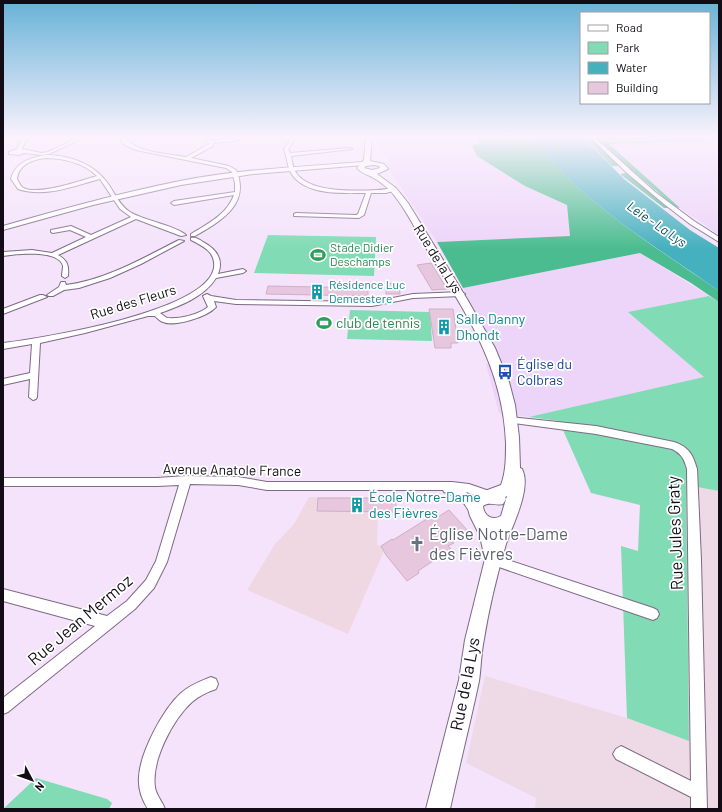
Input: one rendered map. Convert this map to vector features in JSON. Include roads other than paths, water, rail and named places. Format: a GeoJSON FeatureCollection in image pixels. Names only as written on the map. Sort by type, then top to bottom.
{"type":"FeatureCollection","features":[{"type":"Feature","properties":{"kind":"main road","name":"Rue de la Lys"},"geometry":{"type":"LineString","coordinates":[[373,174],[400,197],[461,294],[499,373],[506,394],[513,456],[518,480],[508,517],[493,560],[474,640],[468,685],[438,809]]}},
{"type":"Feature","properties":{"kind":"main road"},"geometry":{"type":"LineString","coordinates":[[381,174],[384,183]]}},
{"type":"Feature","properties":{"kind":"main road","name":"Rue de la Lys"},"geometry":{"type":"LineString","coordinates":[[491,496],[501,492],[509,485],[512,475],[513,456]]}},
{"type":"Feature","properties":{"kind":"main road"},"geometry":{"type":"LineString","coordinates":[[485,496],[491,496],[504,502],[507,507],[508,517],[503,524],[495,526],[487,524],[477,514],[475,505],[485,496]]}},
{"type":"Feature","properties":{"kind":"main road","name":"Rue de la Lys"},"geometry":{"type":"LineString","coordinates":[[477,514],[488,535],[493,560]]}},
{"type":"Feature","properties":{"kind":"street"},"geometry":{"type":"LineString","coordinates":[[16,174],[15,182],[20,188],[32,191],[48,190],[100,177]]}},
{"type":"Feature","properties":{"kind":"street"},"geometry":{"type":"LineString","coordinates":[[96,174],[100,177],[125,210],[136,217],[188,241],[226,213],[234,202],[238,193],[236,175]]}},
{"type":"Feature","properties":{"kind":"street"},"geometry":{"type":"LineString","coordinates":[[3,228],[115,197],[176,184],[247,174]]}},
{"type":"Feature","properties":{"kind":"street"},"geometry":{"type":"LineString","coordinates":[[296,174],[298,177],[314,188],[384,192],[393,190]]}},
{"type":"Feature","properties":{"kind":"street"},"geometry":{"type":"LineString","coordinates":[[632,174],[671,207],[702,230],[719,240]]}},
{"type":"Feature","properties":{"kind":"street"},"geometry":{"type":"LineString","coordinates":[[296,215],[357,217],[361,214],[369,191]]}},
{"type":"Feature","properties":{"kind":"street"},"geometry":{"type":"LineString","coordinates":[[174,204],[238,193]]}},
{"type":"Feature","properties":{"kind":"street"},"geometry":{"type":"LineString","coordinates":[[52,255],[136,217]]}},
{"type":"Feature","properties":{"kind":"street"},"geometry":{"type":"LineString","coordinates":[[53,231],[71,228],[91,237]]}},
{"type":"Feature","properties":{"kind":"street","name":"Rue des Fleurs"},"geometry":{"type":"LineString","coordinates":[[3,346],[84,331],[168,307],[192,296],[208,284],[218,266],[216,256],[212,250],[193,237]]}},
{"type":"Feature","properties":{"kind":"street"},"geometry":{"type":"LineString","coordinates":[[3,312],[47,296],[62,288],[82,286],[99,280],[182,238]]}},
{"type":"Feature","properties":{"kind":"street"},"geometry":{"type":"LineString","coordinates":[[3,254],[28,252],[52,255],[62,259],[66,265],[62,288]]}},
{"type":"Feature","properties":{"kind":"street"},"geometry":{"type":"LineString","coordinates":[[213,277],[243,271]]}},
{"type":"Feature","properties":{"kind":"street"},"geometry":{"type":"LineString","coordinates":[[208,284],[204,291],[209,298],[212,308]]}},
{"type":"Feature","properties":{"kind":"street"},"geometry":{"type":"LineString","coordinates":[[192,296],[199,295],[236,302],[372,304],[413,296],[461,294]]}},
{"type":"Feature","properties":{"kind":"street"},"geometry":{"type":"LineString","coordinates":[[145,314],[156,313],[165,320],[173,321],[204,314],[219,305],[236,302]]}},
{"type":"Feature","properties":{"kind":"street"},"geometry":{"type":"LineString","coordinates":[[161,317],[162,310],[168,307]]}},
{"type":"Feature","properties":{"kind":"street"},"geometry":{"type":"LineString","coordinates":[[33,397],[36,341]]}},
{"type":"Feature","properties":{"kind":"street"},"geometry":{"type":"LineString","coordinates":[[3,382],[34,375]]}},
{"type":"Feature","properties":{"kind":"street","name":"Rue Jules Graty"},"geometry":{"type":"LineString","coordinates":[[510,420],[596,430],[656,442],[676,447],[688,456],[692,469],[696,560],[699,809]]}},
{"type":"Feature","properties":{"kind":"street","name":"Avenue Anatole France"},"geometry":{"type":"LineString","coordinates":[[3,482],[149,482],[186,480],[242,482],[267,486],[462,487],[491,496]]}},
{"type":"Feature","properties":{"kind":"street","name":"Rue Jean Mermoz"},"geometry":{"type":"LineString","coordinates":[[3,707],[141,595],[156,574],[186,480]]}},
{"type":"Feature","properties":{"kind":"street","name":"Avenue Anatole France"},"geometry":{"type":"LineString","coordinates":[[437,487],[454,491],[464,496],[477,514]]}},
{"type":"Feature","properties":{"kind":"street"},"geometry":{"type":"LineString","coordinates":[[493,560],[653,614]]}},
{"type":"Feature","properties":{"kind":"street"},"geometry":{"type":"LineString","coordinates":[[3,595],[108,623]]}},
{"type":"Feature","properties":{"kind":"street"},"geometry":{"type":"LineString","coordinates":[[157,809],[148,789],[147,777],[150,754],[178,706],[192,693],[211,684]]}},
{"type":"Feature","properties":{"kind":"street"},"geometry":{"type":"LineString","coordinates":[[621,754],[699,793]]}},
{"type":"Feature","properties":{"kind":"water","name":"Leie - La Lys"},"geometry":{"type":"Polygon","coordinates":[[[564,174],[619,174],[690,230],[719,248],[719,291],[618,221],[564,174]]]}},
{"type":"Feature","properties":{"kind":"place","name":"Stade Didier Deschamps"},"geometry":{"type":"Point","coordinates":[318,255]}},
{"type":"Feature","properties":{"kind":"place","name":"Résidence Luc Demeestere"},"geometry":{"type":"Point","coordinates":[317,292]}},
{"type":"Feature","properties":{"kind":"place","name":"club de tennis"},"geometry":{"type":"Point","coordinates":[324,323]}},
{"type":"Feature","properties":{"kind":"place","name":"Salle Danny Dhondt"},"geometry":{"type":"Point","coordinates":[444,327]}},
{"type":"Feature","properties":{"kind":"place","name":"Église du Colbras"},"geometry":{"type":"Point","coordinates":[505,372]}},
{"type":"Feature","properties":{"kind":"place","name":"École Notre-Dame des Fièvres"},"geometry":{"type":"Point","coordinates":[357,505]}},
{"type":"Feature","properties":{"kind":"place","name":"Église Notre-Dame des Fièvres"},"geometry":{"type":"Point","coordinates":[417,544]}}]}
